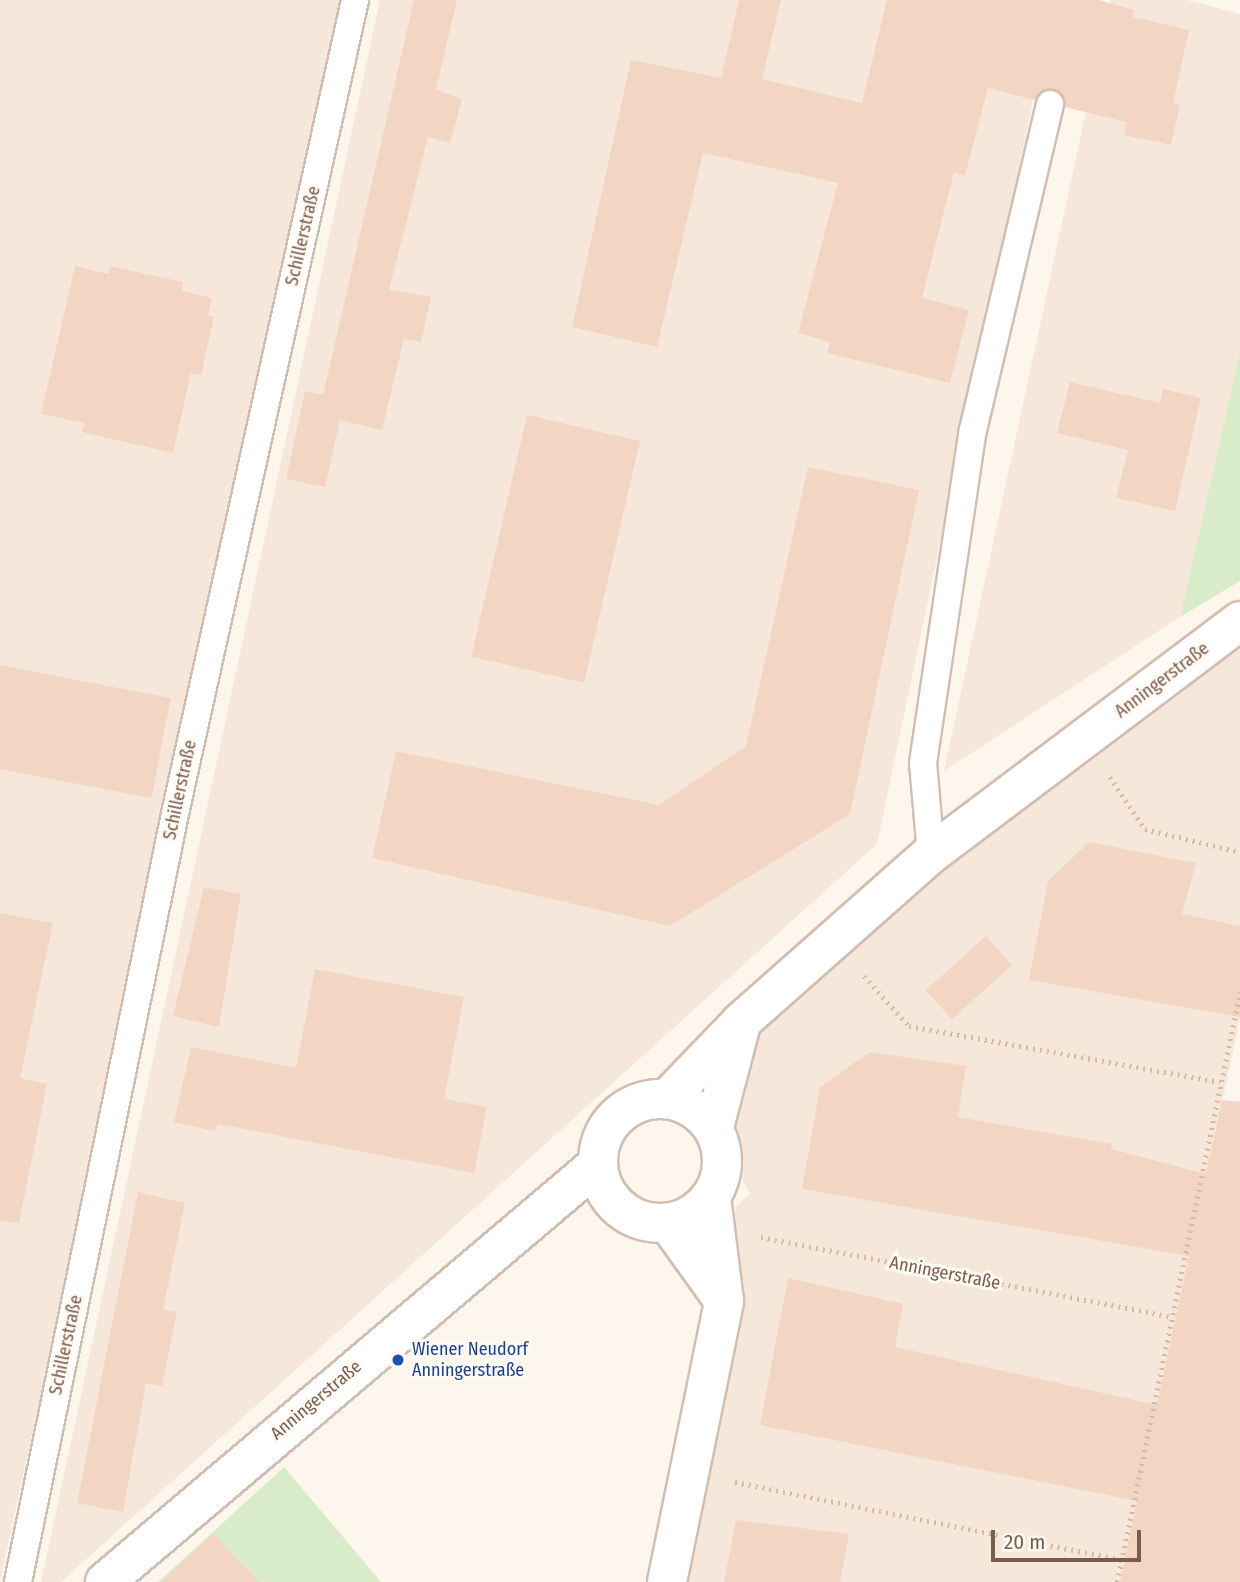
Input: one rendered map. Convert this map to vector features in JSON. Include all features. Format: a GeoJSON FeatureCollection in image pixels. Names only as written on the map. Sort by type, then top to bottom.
{"type":"FeatureCollection","features":[{"type":"Feature","properties":{"kind":"street","name":"Anningerstraße"},"geometry":{"type":"LineString","coordinates":[[667,1099],[741,1022],[930,854],[1240,621]]}},
{"type":"Feature","properties":{"kind":"street"},"geometry":{"type":"LineString","coordinates":[[667,1582],[724,1301],[715,1213],[723,1163],[714,1127],[741,1022]]}},
{"type":"Feature","properties":{"kind":"street"},"geometry":{"type":"LineString","coordinates":[[714,1127],[694,1108],[667,1099],[649,1099],[617,1115],[599,1146],[603,1180],[635,1218],[668,1223],[692,1215],[715,1213]]}},
{"type":"Feature","properties":{"kind":"street","name":"Anningerstraße"},"geometry":{"type":"LineString","coordinates":[[104,1582],[529,1219],[603,1180]]}},
{"type":"Feature","properties":{"kind":"street"},"geometry":{"type":"LineString","coordinates":[[668,1223],[724,1301]]}},
{"type":"Feature","properties":{"kind":"lane","name":"Schillerstraße"},"geometry":{"type":"LineString","coordinates":[[18,1582],[176,808],[355,0]]}},
{"type":"Feature","properties":{"kind":"lane"},"geometry":{"type":"LineString","coordinates":[[930,854],[923,763],[973,430],[1050,104]]}},
{"type":"Feature","properties":{"kind":"path"},"geometry":{"type":"LineString","coordinates":[[1084,738],[1144,830],[1240,852]]}},
{"type":"Feature","properties":{"kind":"path"},"geometry":{"type":"LineString","coordinates":[[833,941],[909,1027],[1220,1082]]}},
{"type":"Feature","properties":{"kind":"path"},"geometry":{"type":"LineString","coordinates":[[1117,1582],[1240,992]]}},
{"type":"Feature","properties":{"kind":"path","name":"Anningerstraße"},"geometry":{"type":"LineString","coordinates":[[715,1213],[1171,1317]]}},
{"type":"Feature","properties":{"kind":"path"},"geometry":{"type":"LineString","coordinates":[[690,1472],[1122,1560]]}},
{"type":"Feature","properties":{"kind":"shaded area"},"geometry":{"type":"Polygon","coordinates":[[[0,0],[342,0],[0,1582],[0,0]]]}},
{"type":"Feature","properties":{"kind":"shaded area"},"geometry":{"type":"Polygon","coordinates":[[[380,0],[1054,0],[877,844],[61,1582],[41,1582],[380,0]]]}},
{"type":"Feature","properties":{"kind":"shaded area"},"geometry":{"type":"Polygon","coordinates":[[[1110,0],[1187,0],[1240,14],[1240,352],[1180,617],[944,771],[1110,0]]]}},
{"type":"Feature","properties":{"kind":"shaded area"},"geometry":{"type":"Polygon","coordinates":[[[1240,618],[1240,1018],[1122,1582],[668,1582],[724,1301],[736,1207],[750,1193],[722,1145],[741,1022],[1240,618]]]}},
{"type":"Feature","properties":{"kind":"green space"},"geometry":{"type":"Polygon","coordinates":[[[1240,352],[1240,581],[1180,617],[1240,352]]]}},
{"type":"Feature","properties":{"kind":"green space"},"geometry":{"type":"Polygon","coordinates":[[[284,1467],[381,1582],[158,1582],[284,1467]]]}},
{"type":"Feature","properties":{"kind":"building"},"geometry":{"type":"Polygon","coordinates":[[[414,0],[457,0],[436,90],[462,99],[450,143],[428,137],[389,290],[431,297],[421,342],[404,339],[382,430],[340,420],[325,487],[286,479],[305,391],[323,395],[414,0]]]}},
{"type":"Feature","properties":{"kind":"building"},"geometry":{"type":"Polygon","coordinates":[[[739,0],[781,0],[762,79],[862,103],[887,0],[1098,0],[1135,10],[1133,17],[1189,30],[1173,103],[1180,104],[1171,145],[1124,135],[1126,122],[1065,107],[1054,89],[1045,89],[1035,100],[988,88],[965,176],[954,172],[922,298],[969,310],[950,383],[827,353],[830,342],[798,333],[838,183],[703,153],[657,347],[572,327],[631,60],[721,78],[739,0]]]}},
{"type":"Feature","properties":{"kind":"building"},"geometry":{"type":"Polygon","coordinates":[[[75,266],[109,274],[110,266],[183,282],[182,291],[212,298],[208,316],[214,317],[201,375],[191,373],[173,453],[82,432],[85,423],[41,414],[75,266]]]}},
{"type":"Feature","properties":{"kind":"building"},"geometry":{"type":"Polygon","coordinates":[[[1070,382],[1160,403],[1163,389],[1201,398],[1175,511],[1116,498],[1128,450],[1057,433],[1070,382]]]}},
{"type":"Feature","properties":{"kind":"building"},"geometry":{"type":"Polygon","coordinates":[[[527,415],[640,441],[584,683],[471,657],[527,415]]]}},
{"type":"Feature","properties":{"kind":"building"},"geometry":{"type":"Polygon","coordinates":[[[808,467],[919,490],[850,814],[670,926],[372,858],[396,751],[659,805],[746,746],[808,467]]]}},
{"type":"Feature","properties":{"kind":"building"},"geometry":{"type":"Polygon","coordinates":[[[0,665],[171,698],[151,798],[0,769],[0,665]]]}},
{"type":"Feature","properties":{"kind":"building"},"geometry":{"type":"Polygon","coordinates":[[[1089,842],[1196,863],[1182,914],[1240,926],[1240,1017],[1029,980],[1048,881],[1089,842]]]}},
{"type":"Feature","properties":{"kind":"building"},"geometry":{"type":"Polygon","coordinates":[[[204,887],[241,894],[219,1027],[173,1016],[204,887]]]}},
{"type":"Feature","properties":{"kind":"building"},"geometry":{"type":"Polygon","coordinates":[[[0,913],[53,923],[20,1078],[47,1084],[19,1223],[0,1221],[0,913]]]}},
{"type":"Feature","properties":{"kind":"building"},"geometry":{"type":"Polygon","coordinates":[[[986,936],[1012,965],[952,1019],[926,990],[986,936]]]}},
{"type":"Feature","properties":{"kind":"building"},"geometry":{"type":"Polygon","coordinates":[[[315,969],[464,997],[444,1099],[487,1107],[474,1173],[218,1124],[215,1131],[174,1122],[191,1047],[296,1068],[315,969]]]}},
{"type":"Feature","properties":{"kind":"building"},"geometry":{"type":"Polygon","coordinates":[[[870,1052],[966,1066],[958,1117],[1112,1144],[1111,1149],[1206,1174],[1222,1100],[1240,1102],[1240,1582],[1120,1582],[1137,1501],[760,1425],[788,1278],[903,1304],[895,1347],[1157,1405],[1189,1256],[802,1189],[820,1087],[870,1052]]]}},
{"type":"Feature","properties":{"kind":"building"},"geometry":{"type":"Polygon","coordinates":[[[138,1192],[185,1203],[163,1310],[177,1312],[162,1386],[146,1383],[123,1512],[77,1503],[138,1192]]]}},
{"type":"Feature","properties":{"kind":"building"},"geometry":{"type":"Polygon","coordinates":[[[736,1520],[849,1534],[840,1582],[724,1582],[736,1520]]]}},
{"type":"Feature","properties":{"kind":"building"},"geometry":{"type":"Polygon","coordinates":[[[213,1534],[259,1582],[161,1582],[213,1534]]]}},
{"type":"Feature","properties":{"kind":"place","name":"Wiener Neudorf Anningerstraße"},"geometry":{"type":"Point","coordinates":[398,1360]}}]}
